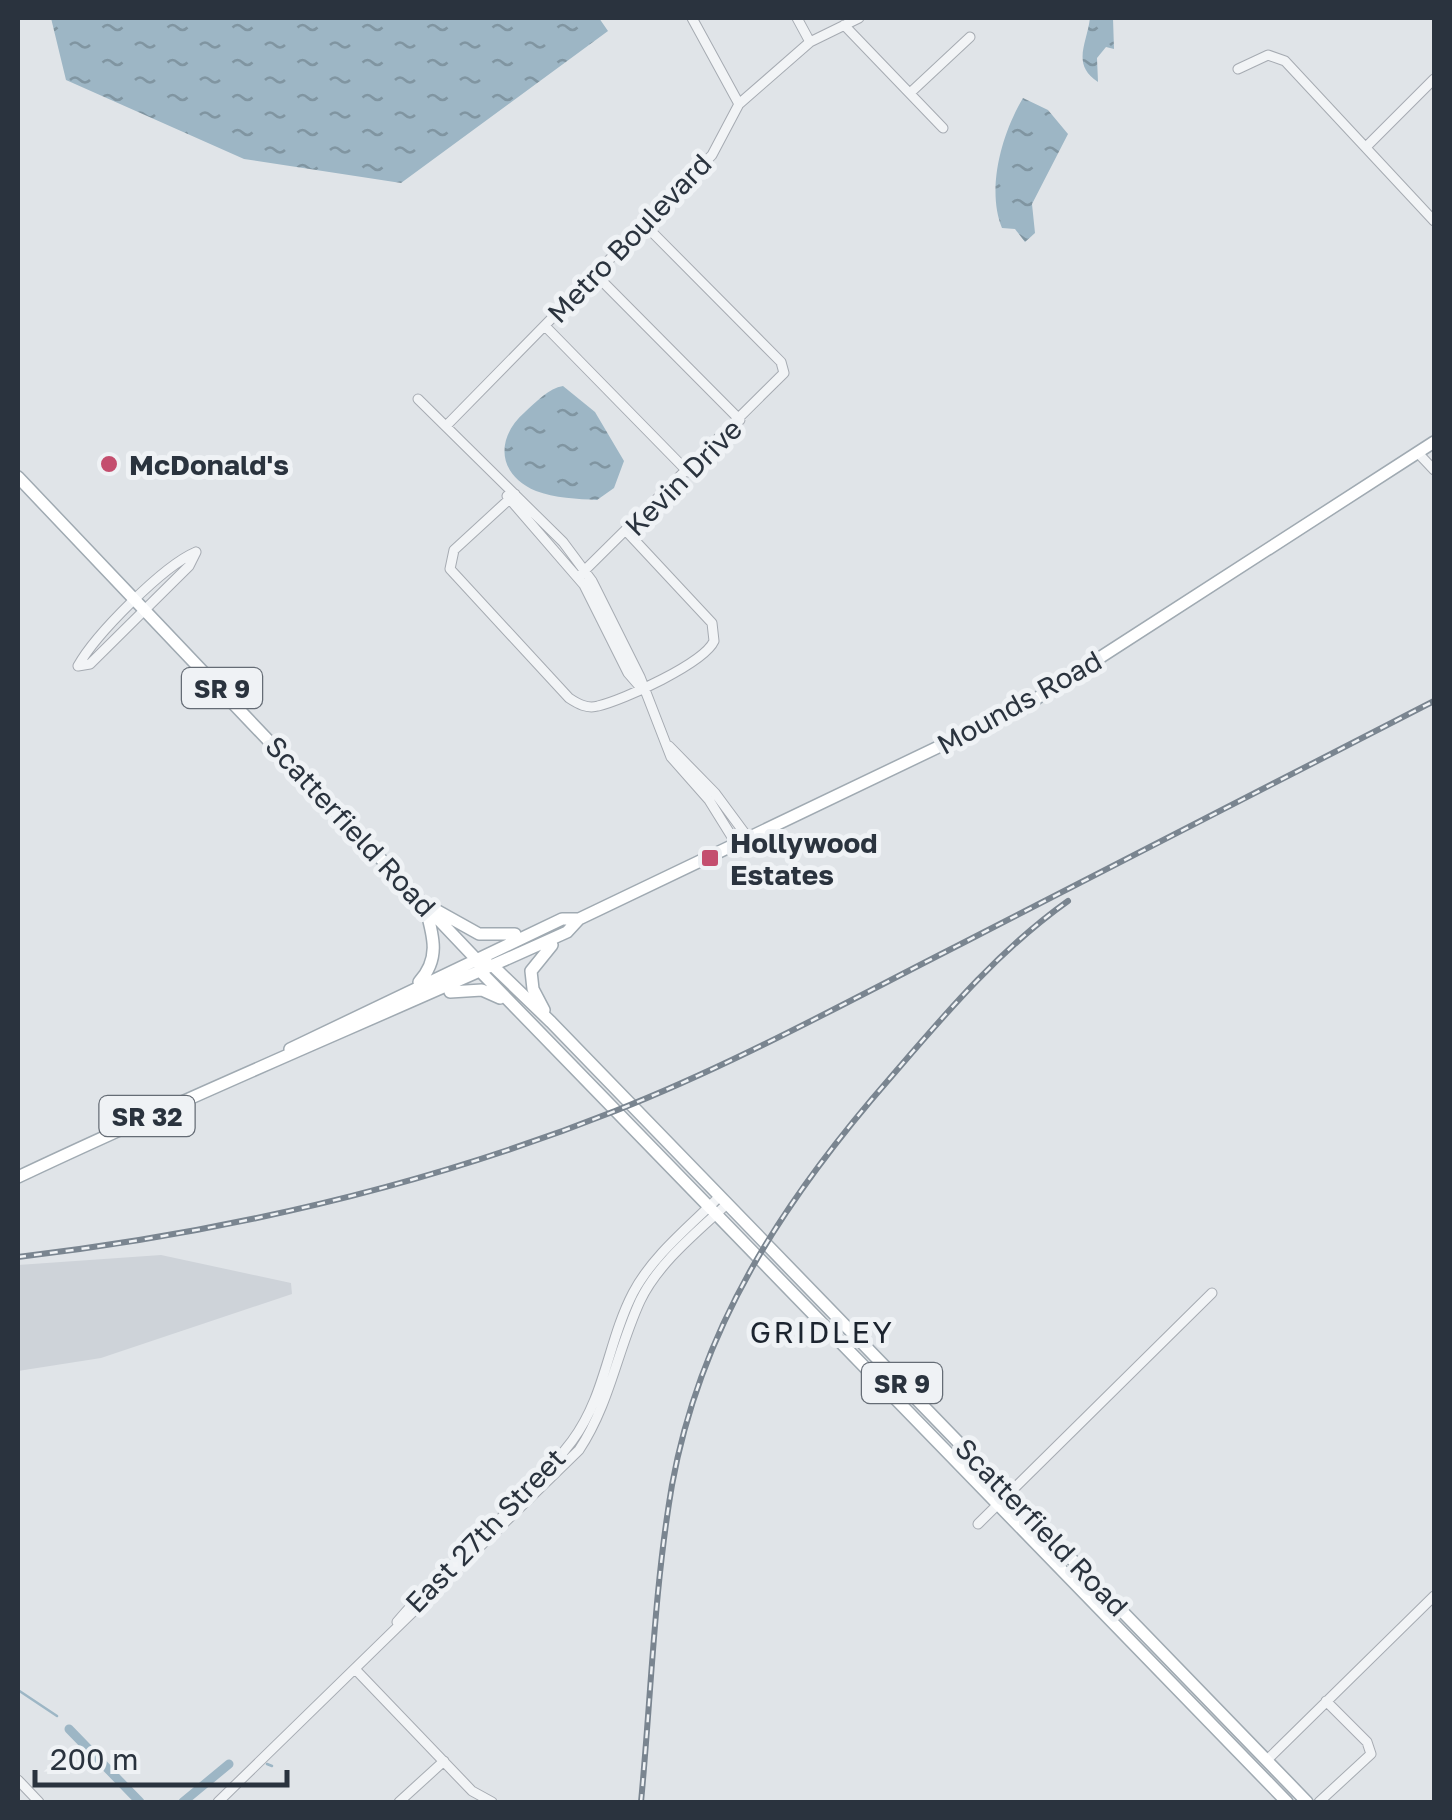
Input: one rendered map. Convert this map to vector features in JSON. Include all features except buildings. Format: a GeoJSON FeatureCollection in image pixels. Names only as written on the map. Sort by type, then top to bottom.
{"type":"FeatureCollection","features":[{"type":"Feature","properties":{"kind":"main road","name":"Mounds Road"},"geometry":{"type":"LineString","coordinates":[[18,1177],[278,1057],[480,973],[567,932],[578,919],[1028,704],[1434,442]]}},
{"type":"Feature","properties":{"kind":"main road","name":"Scatterfield Road"},"geometry":{"type":"LineString","coordinates":[[18,477],[476,959],[493,966],[552,1022],[1307,1802]]}},
{"type":"Feature","properties":{"kind":"main road"},"geometry":{"type":"LineString","coordinates":[[424,902],[489,937],[505,937],[562,918]]}},
{"type":"Feature","properties":{"kind":"main road"},"geometry":{"type":"LineString","coordinates":[[414,986],[434,960],[424,902]]}},
{"type":"Feature","properties":{"kind":"main road","name":"Mounds Road"},"geometry":{"type":"LineString","coordinates":[[278,1057],[306,1038],[414,986],[562,918],[578,919]]}},
{"type":"Feature","properties":{"kind":"main road"},"geometry":{"type":"LineString","coordinates":[[552,1022],[533,989],[531,971],[540,954],[567,932]]}},
{"type":"Feature","properties":{"kind":"main road","name":"Scatterfield Road"},"geometry":{"type":"LineString","coordinates":[[476,959],[480,973],[1287,1802]]}},
{"type":"Feature","properties":{"kind":"main road"},"geometry":{"type":"LineString","coordinates":[[422,1000],[467,988],[482,990],[518,1010]]}},
{"type":"Feature","properties":{"kind":"street"},"geometry":{"type":"LineString","coordinates":[[692,18],[739,104]]}},
{"type":"Feature","properties":{"kind":"street"},"geometry":{"type":"LineString","coordinates":[[797,18],[810,42]]}},
{"type":"Feature","properties":{"kind":"street","name":"Metro Boulevard"},"geometry":{"type":"LineString","coordinates":[[446,426],[712,154],[739,104],[810,42],[858,18]]}},
{"type":"Feature","properties":{"kind":"street"},"geometry":{"type":"LineString","coordinates":[[844,25],[943,128]]}},
{"type":"Feature","properties":{"kind":"street"},"geometry":{"type":"LineString","coordinates":[[910,93],[970,37]]}},
{"type":"Feature","properties":{"kind":"street"},"geometry":{"type":"LineString","coordinates":[[1238,70],[1268,56],[1285,60],[1434,221]]}},
{"type":"Feature","properties":{"kind":"street"},"geometry":{"type":"LineString","coordinates":[[1367,146],[1434,79]]}},
{"type":"Feature","properties":{"kind":"street","name":"Kevin Drive"},"geometry":{"type":"LineString","coordinates":[[582,574],[784,374],[781,362],[644,224]]}},
{"type":"Feature","properties":{"kind":"street"},"geometry":{"type":"LineString","coordinates":[[595,274],[740,420]]}},
{"type":"Feature","properties":{"kind":"street"},"geometry":{"type":"LineString","coordinates":[[545,326],[688,472]]}},
{"type":"Feature","properties":{"kind":"street"},"geometry":{"type":"LineString","coordinates":[[418,399],[505,488],[582,574],[610,612],[671,758],[743,842]]}},
{"type":"Feature","properties":{"kind":"street"},"geometry":{"type":"LineString","coordinates":[[1418,452],[1434,470]]}},
{"type":"Feature","properties":{"kind":"street"},"geometry":{"type":"LineString","coordinates":[[512,497],[454,550],[449,564],[452,574],[575,702],[598,706],[641,688],[704,655],[715,633],[712,622],[628,532]]}},
{"type":"Feature","properties":{"kind":"street"},"geometry":{"type":"LineString","coordinates":[[142,604],[86,652],[78,666],[90,664],[142,604],[182,558],[196,552],[189,566],[142,604]]}},
{"type":"Feature","properties":{"kind":"street","name":"East 27th Street"},"geometry":{"type":"LineString","coordinates":[[218,1802],[366,1658],[435,1577],[572,1440],[601,1390],[627,1309],[642,1278],[724,1200]]}},
{"type":"Feature","properties":{"kind":"street"},"geometry":{"type":"LineString","coordinates":[[978,1524],[1212,1293]]}},
{"type":"Feature","properties":{"kind":"street"},"geometry":{"type":"LineString","coordinates":[[1266,1760],[1434,1596]]}},
{"type":"Feature","properties":{"kind":"street"},"geometry":{"type":"LineString","coordinates":[[355,1669],[472,1791],[492,1802]]}},
{"type":"Feature","properties":{"kind":"street"},"geometry":{"type":"LineString","coordinates":[[1318,1802],[1367,1762],[1371,1754],[1367,1742],[1326,1701]]}},
{"type":"Feature","properties":{"kind":"street"},"geometry":{"type":"LineString","coordinates":[[399,1802],[444,1761]]}},
{"type":"Feature","properties":{"kind":"street"},"geometry":{"type":"LineString","coordinates":[[18,1780],[34,1801]]}},
{"type":"Feature","properties":{"kind":"shaded area"},"geometry":{"type":"Polygon","coordinates":[[[161,1255],[291,1283],[292,1294],[101,1358],[18,1371],[18,1265],[161,1255]]]}},
{"type":"Feature","properties":{"kind":"water"},"geometry":{"type":"Polygon","coordinates":[[[51,18],[599,18],[608,31],[401,183],[244,159],[66,80],[51,18]]]}},
{"type":"Feature","properties":{"kind":"water"},"geometry":{"type":"Polygon","coordinates":[[[1090,18],[1113,18],[1114,49],[1106,47],[1097,58],[1098,82],[1083,61],[1090,18]]]}},
{"type":"Feature","properties":{"kind":"water"},"geometry":{"type":"Polygon","coordinates":[[[1023,98],[1048,110],[1068,134],[1032,204],[1035,233],[1025,242],[1015,229],[1002,228],[996,196],[1003,144],[1023,98]]]}},
{"type":"Feature","properties":{"kind":"water"},"geometry":{"type":"Polygon","coordinates":[[[563,386],[595,412],[624,461],[614,488],[597,500],[536,491],[523,484],[507,465],[505,444],[516,422],[543,396],[563,386]]]}},
{"type":"Feature","properties":{"kind":"waterway"},"geometry":{"type":"LineString","coordinates":[[18,1690],[57,1716]]}},
{"type":"Feature","properties":{"kind":"waterway"},"geometry":{"type":"LineString","coordinates":[[69,1729],[140,1802]]}},
{"type":"Feature","properties":{"kind":"waterway"},"geometry":{"type":"LineString","coordinates":[[183,1802],[229,1764]]}},
{"type":"Feature","properties":{"kind":"waterway"},"geometry":{"type":"LineString","coordinates":[[267,1764],[272,1766]]}},
{"type":"Feature","properties":{"kind":"railway"},"geometry":{"type":"LineString","coordinates":[[18,1257],[170,1235],[321,1204],[469,1162],[615,1111],[787,1033],[1434,701]]}},
{"type":"Feature","properties":{"kind":"railway"},"geometry":{"type":"LineString","coordinates":[[641,1802],[657,1604],[672,1485],[685,1426],[726,1317],[783,1217],[853,1122],[974,983],[1068,901]]}},
{"type":"Feature","properties":{"kind":"place","name":"McDonald's"},"geometry":{"type":"Point","coordinates":[109,464]}},
{"type":"Feature","properties":{"kind":"place","name":"Hollywood Estates"},"geometry":{"type":"Point","coordinates":[710,858]}},
{"type":"Feature","properties":{"kind":"district","name":"GRIDLEY"},"geometry":{"type":"Point","coordinates":[822,1332]}}]}
